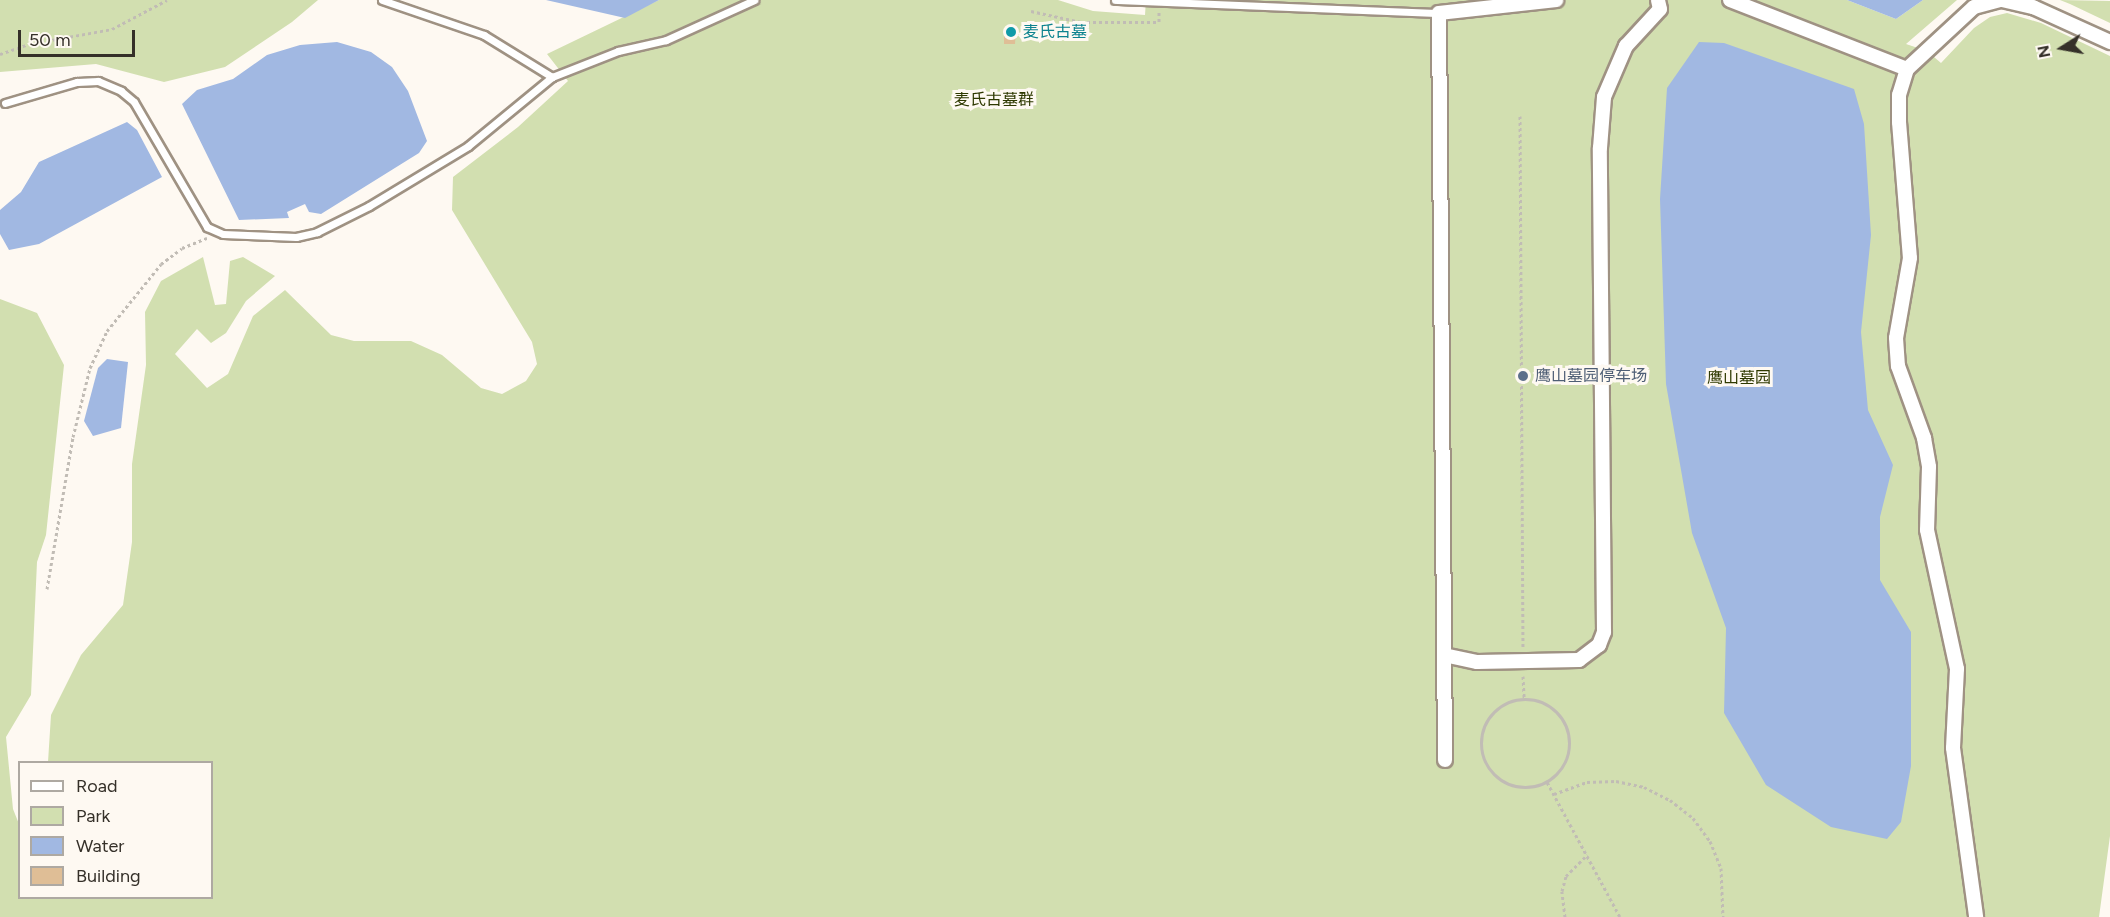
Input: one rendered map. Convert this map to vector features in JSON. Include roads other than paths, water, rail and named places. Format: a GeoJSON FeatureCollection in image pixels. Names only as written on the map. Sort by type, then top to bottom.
{"type":"FeatureCollection","features":[{"type":"Feature","properties":{"kind":"street"},"geometry":{"type":"LineString","coordinates":[[1445,760],[1439,13],[1508,3],[1556,0]]}},
{"type":"Feature","properties":{"kind":"street"},"geometry":{"type":"LineString","coordinates":[[1444,655],[1477,662],[1579,660],[1594,650],[1604,632],[1600,148],[1604,97],[1626,46],[1660,9],[1658,0]]}},
{"type":"Feature","properties":{"kind":"street"},"geometry":{"type":"LineString","coordinates":[[1730,0],[1907,69]]}},
{"type":"Feature","properties":{"kind":"street"},"geometry":{"type":"LineString","coordinates":[[1976,917],[1953,748],[1957,669],[1927,530],[1929,467],[1924,438],[1898,366],[1896,338],[1910,258],[1899,122],[1899,95],[1907,69],[1974,7],[2001,0],[2033,7],[2110,42]]}},
{"type":"Feature","properties":{"kind":"lane"},"geometry":{"type":"LineString","coordinates":[[381,0],[484,35],[552,77]]}},
{"type":"Feature","properties":{"kind":"lane"},"geometry":{"type":"LineString","coordinates":[[5,103],[77,82],[98,81],[121,91],[134,102],[202,222],[223,234],[296,237],[317,232],[468,146],[552,77],[618,51],[666,40],[754,0]]}},
{"type":"Feature","properties":{"kind":"lane"},"geometry":{"type":"LineString","coordinates":[[1115,0],[1439,13]]}},
{"type":"Feature","properties":{"kind":"water"},"geometry":{"type":"Polygon","coordinates":[[[546,0],[659,0],[625,18],[546,0]]]}},
{"type":"Feature","properties":{"kind":"water"},"geometry":{"type":"Polygon","coordinates":[[[1847,0],[1923,0],[1896,19],[1847,0]]]}},
{"type":"Feature","properties":{"kind":"water"},"geometry":{"type":"Polygon","coordinates":[[[337,42],[371,52],[392,67],[408,91],[427,141],[419,153],[321,214],[309,212],[305,204],[287,212],[289,218],[239,220],[182,104],[197,90],[233,79],[267,55],[300,45],[337,42]]]}},
{"type":"Feature","properties":{"kind":"water"},"geometry":{"type":"Polygon","coordinates":[[[1699,42],[1724,43],[1854,89],[1864,124],[1871,235],[1861,332],[1868,410],[1893,465],[1880,517],[1880,580],[1911,632],[1911,766],[1901,822],[1887,839],[1831,827],[1766,785],[1724,713],[1726,628],[1692,533],[1666,384],[1660,199],[1667,88],[1699,42]]]}},
{"type":"Feature","properties":{"kind":"water"},"geometry":{"type":"Polygon","coordinates":[[[127,122],[137,130],[162,177],[39,244],[9,250],[0,234],[0,210],[21,192],[39,162],[127,122]]]}},
{"type":"Feature","properties":{"kind":"water"},"geometry":{"type":"Polygon","coordinates":[[[107,359],[128,362],[121,428],[93,436],[84,421],[98,368],[107,359]]]}},
{"type":"Feature","properties":{"kind":"place","name":"麦氏古墓"},"geometry":{"type":"Point","coordinates":[1011,32]}},
{"type":"Feature","properties":{"kind":"place","name":"鹰山墓园停车场"},"geometry":{"type":"Point","coordinates":[1523,376]}},
{"type":"Feature","properties":{"kind":"park label","name":"麦氏古墓群"},"geometry":{"type":"Point","coordinates":[994,100]}},
{"type":"Feature","properties":{"kind":"park label","name":"鹰山墓园"},"geometry":{"type":"Point","coordinates":[1739,378]}}]}
